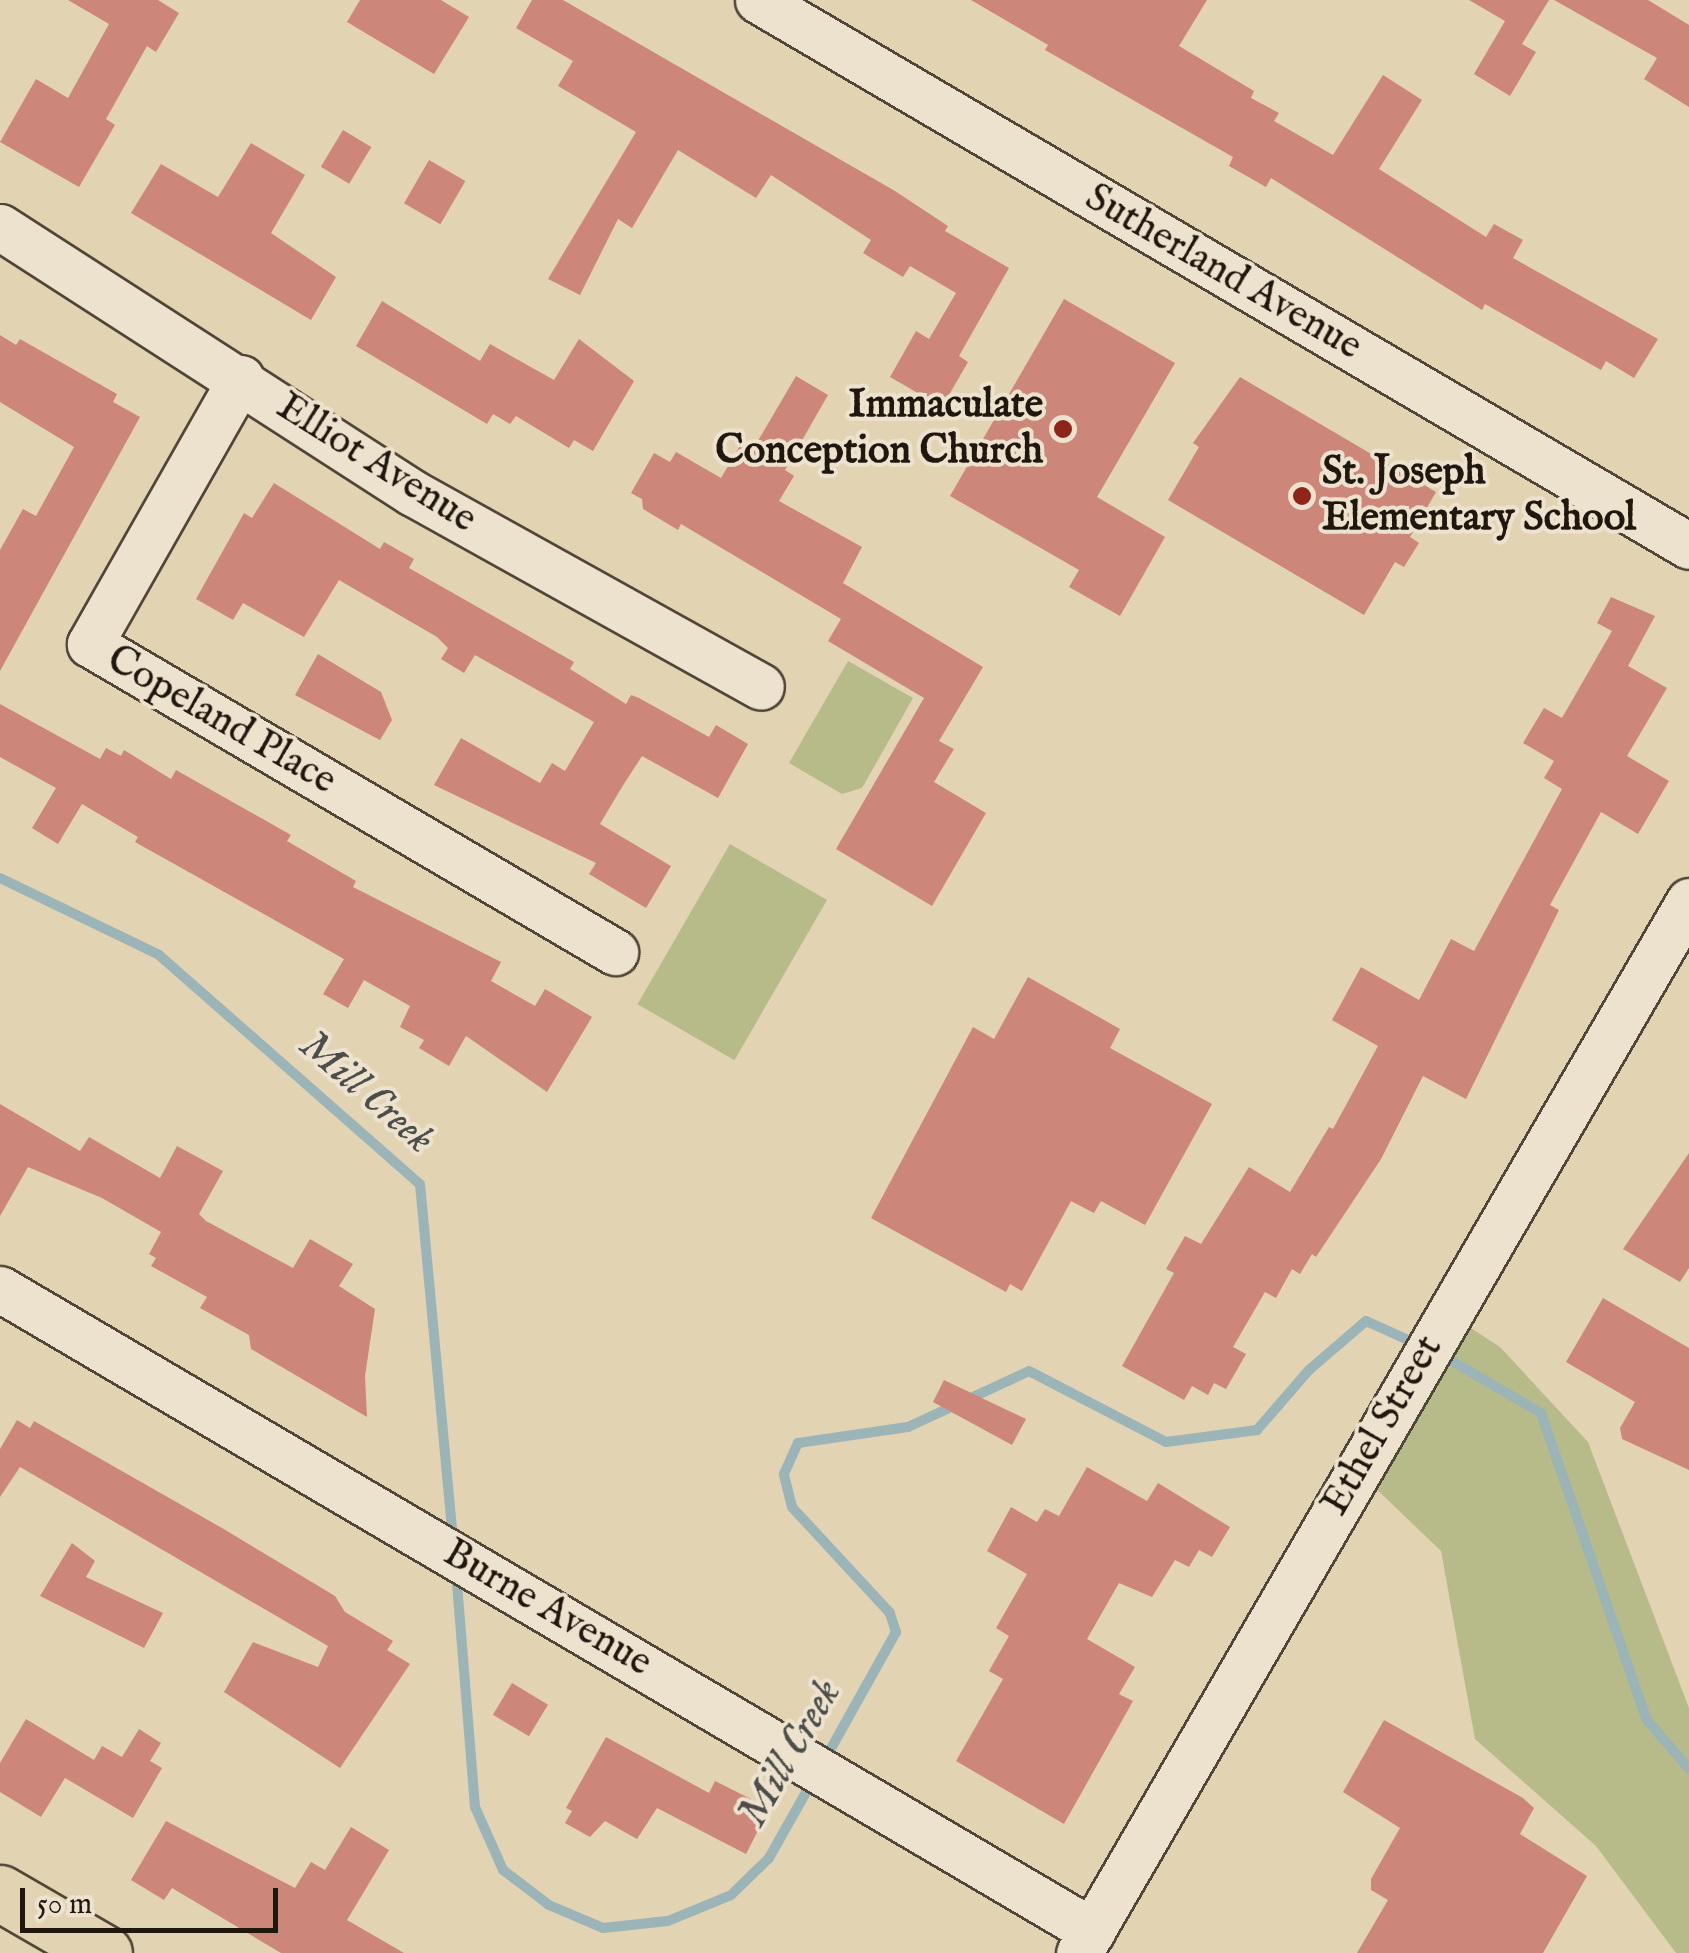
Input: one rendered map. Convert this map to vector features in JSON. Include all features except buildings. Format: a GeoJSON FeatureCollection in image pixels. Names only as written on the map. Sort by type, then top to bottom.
{"type":"FeatureCollection","features":[{"type":"Feature","properties":{"kind":"main road"},"geometry":{"type":"LineString","coordinates":[[0,1892],[104,1953]]}},
{"type":"Feature","properties":{"kind":"street","name":"Sutherland Avenue"},"geometry":{"type":"LineString","coordinates":[[758,0],[1689,546]]}},
{"type":"Feature","properties":{"kind":"street","name":"Elliot Avenue"},"geometry":{"type":"LineString","coordinates":[[0,227],[241,378],[413,493],[761,686]]}},
{"type":"Feature","properties":{"kind":"street","name":"Copeland Place"},"geometry":{"type":"LineString","coordinates":[[241,378],[90,644],[616,952]]}},
{"type":"Feature","properties":{"kind":"street","name":"Ethel Street"},"geometry":{"type":"LineString","coordinates":[[1086,1942],[1689,901]]}},
{"type":"Feature","properties":{"kind":"street","name":"Burne Avenue"},"geometry":{"type":"LineString","coordinates":[[0,1289],[913,1823],[1086,1942]]}},
{"type":"Feature","properties":{"kind":"green space"},"geometry":{"type":"Polygon","coordinates":[[[848,661],[913,698],[862,788],[842,794],[789,763],[848,661]]]}},
{"type":"Feature","properties":{"kind":"green space"},"geometry":{"type":"Polygon","coordinates":[[[730,844],[827,900],[734,1060],[638,1004],[730,844]]]}},
{"type":"Feature","properties":{"kind":"green space"},"geometry":{"type":"Polygon","coordinates":[[[1457,1319],[1500,1347],[1588,1442],[1689,1708],[1689,1953],[1676,1953],[1596,1846],[1475,1739],[1441,1551],[1368,1481],[1457,1319]]]}},
{"type":"Feature","properties":{"kind":"waterway","name":"Mill Creek"},"geometry":{"type":"LineString","coordinates":[[0,878],[159,955],[420,1184],[453,1539]]}},
{"type":"Feature","properties":{"kind":"waterway","name":"Mill Creek"},"geometry":{"type":"LineString","coordinates":[[824,1761],[896,1632],[890,1613],[792,1507],[784,1474],[798,1443],[908,1427],[1029,1371],[1166,1442],[1257,1430],[1309,1370],[1366,1321],[1417,1344]]}},
{"type":"Feature","properties":{"kind":"waterway","name":"Mill Creek"},"geometry":{"type":"LineString","coordinates":[[1438,1353],[1541,1413],[1647,1720],[1689,1769]]}},
{"type":"Feature","properties":{"kind":"waterway","name":"Mill Creek"},"geometry":{"type":"LineString","coordinates":[[456,1571],[475,1807],[503,1870],[549,1905],[603,1928],[668,1921],[731,1895],[769,1858],[813,1780]]}},
{"type":"Feature","properties":{"kind":"place","name":"Immaculate Conception Church"},"geometry":{"type":"Point","coordinates":[1063,429]}},
{"type":"Feature","properties":{"kind":"place","name":"St. Joseph Elementary School"},"geometry":{"type":"Point","coordinates":[1302,496]}}]}
